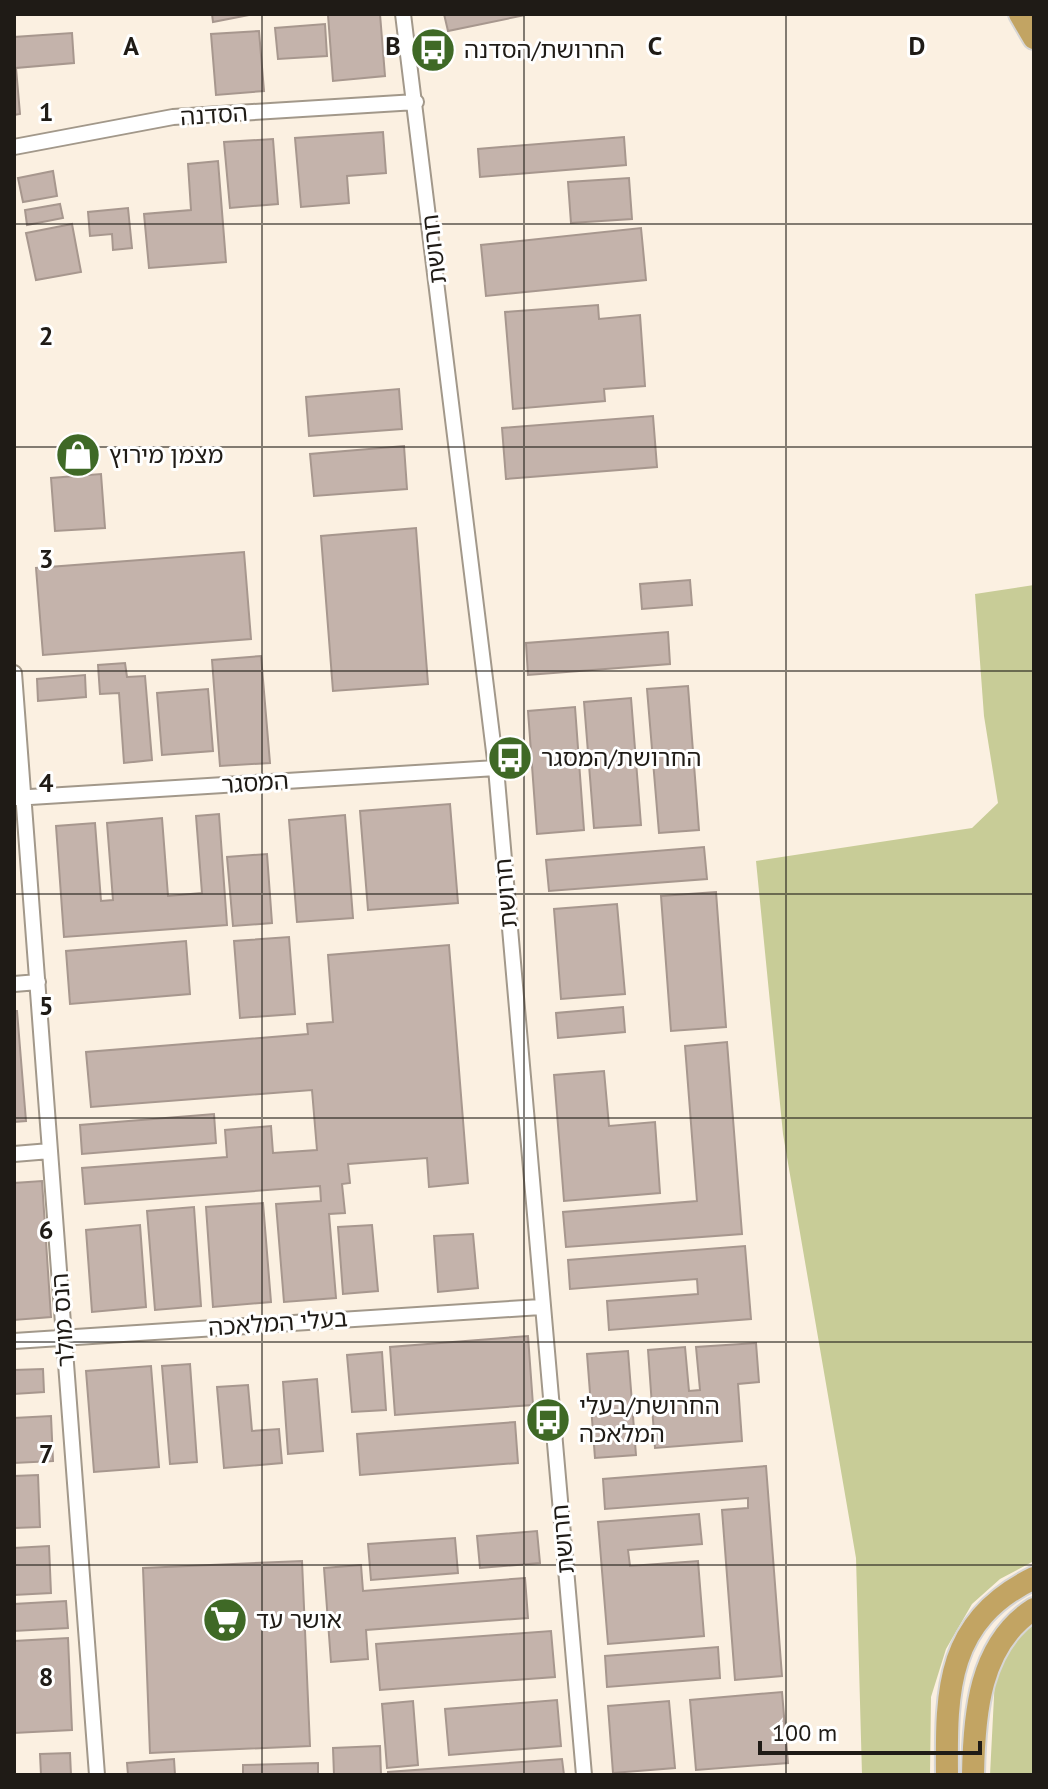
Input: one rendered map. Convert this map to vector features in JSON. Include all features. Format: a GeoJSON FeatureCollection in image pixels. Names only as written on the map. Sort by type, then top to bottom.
{"type":"FeatureCollection","features":[{"type":"Feature","properties":{"kind":"highway"},"geometry":{"type":"LineString","coordinates":[[1020,14],[1034,38]]}},
{"type":"Feature","properties":{"kind":"highway"},"geometry":{"type":"LineString","coordinates":[[947,1775],[948,1708],[952,1674],[960,1647],[990,1605],[1034,1578]]}},
{"type":"Feature","properties":{"kind":"highway"},"geometry":{"type":"LineString","coordinates":[[973,1775],[976,1722],[987,1672],[996,1648],[1008,1629],[1034,1609]]}},
{"type":"Feature","properties":{"kind":"street","name":"חרושת"},"geometry":{"type":"LineString","coordinates":[[403,14],[496,768],[584,1775]]}},
{"type":"Feature","properties":{"kind":"street","name":"הסדנה"},"geometry":{"type":"LineString","coordinates":[[14,147],[173,117],[416,102]]}},
{"type":"Feature","properties":{"kind":"street","name":"הנס מולר"},"geometry":{"type":"LineString","coordinates":[[14,673],[19,798],[38,982],[97,1775]]}},
{"type":"Feature","properties":{"kind":"street","name":"המסגר"},"geometry":{"type":"LineString","coordinates":[[19,798],[496,768]]}},
{"type":"Feature","properties":{"kind":"street"},"geometry":{"type":"LineString","coordinates":[[14,984],[38,982]]}},
{"type":"Feature","properties":{"kind":"street"},"geometry":{"type":"LineString","coordinates":[[14,1154],[50,1151]]}},
{"type":"Feature","properties":{"kind":"street","name":"בעלי המלאכה"},"geometry":{"type":"LineString","coordinates":[[14,1341],[541,1307]]}},
{"type":"Feature","properties":{"kind":"green space"},"geometry":{"type":"Polygon","coordinates":[[[1034,585],[1034,1561],[1000,1579],[972,1604],[946,1649],[931,1697],[930,1775],[862,1775],[856,1558],[783,1134],[756,861],[972,828],[998,803],[984,716],[975,594],[1034,585]]]}},
{"type":"Feature","properties":{"kind":"green space"},"geometry":{"type":"Polygon","coordinates":[[[1034,1618],[1034,1775],[990,1775],[995,1677],[1003,1651],[1034,1618]]]}},
{"type":"Feature","properties":{"kind":"building"},"geometry":{"type":"Polygon","coordinates":[[[212,14],[254,14],[213,22],[212,14]]]}},
{"type":"Feature","properties":{"kind":"building"},"geometry":{"type":"Polygon","coordinates":[[[380,14],[385,76],[333,81],[328,15],[380,14]]]}},
{"type":"Feature","properties":{"kind":"building"},"geometry":{"type":"Polygon","coordinates":[[[444,14],[530,14],[448,31],[444,14]]]}},
{"type":"Feature","properties":{"kind":"building"},"geometry":{"type":"Polygon","coordinates":[[[325,24],[327,56],[278,59],[275,28],[325,24]]]}},
{"type":"Feature","properties":{"kind":"building"},"geometry":{"type":"Polygon","coordinates":[[[259,31],[264,91],[216,95],[211,34],[259,31]]]}},
{"type":"Feature","properties":{"kind":"building"},"geometry":{"type":"Polygon","coordinates":[[[72,33],[74,63],[16,68],[20,114],[14,115],[14,37],[72,33]]]}},
{"type":"Feature","properties":{"kind":"building"},"geometry":{"type":"Polygon","coordinates":[[[383,132],[386,173],[347,176],[349,203],[301,207],[295,138],[383,132]]]}},
{"type":"Feature","properties":{"kind":"building"},"geometry":{"type":"Polygon","coordinates":[[[624,137],[626,165],[480,177],[478,149],[624,137]]]}},
{"type":"Feature","properties":{"kind":"building"},"geometry":{"type":"Polygon","coordinates":[[[273,139],[278,204],[230,208],[224,142],[273,139]]]}},
{"type":"Feature","properties":{"kind":"building"},"geometry":{"type":"Polygon","coordinates":[[[218,161],[226,262],[149,268],[144,214],[191,210],[188,164],[218,161]]]}},
{"type":"Feature","properties":{"kind":"building"},"geometry":{"type":"Polygon","coordinates":[[[53,171],[57,196],[23,202],[18,178],[53,171]]]}},
{"type":"Feature","properties":{"kind":"building"},"geometry":{"type":"Polygon","coordinates":[[[629,178],[632,219],[571,223],[568,182],[629,178]]]}},
{"type":"Feature","properties":{"kind":"building"},"geometry":{"type":"Polygon","coordinates":[[[60,204],[63,218],[27,225],[25,210],[60,204]]]}},
{"type":"Feature","properties":{"kind":"building"},"geometry":{"type":"Polygon","coordinates":[[[128,208],[132,248],[113,250],[112,234],[90,236],[88,212],[128,208]]]}},
{"type":"Feature","properties":{"kind":"building"},"geometry":{"type":"Polygon","coordinates":[[[72,224],[81,272],[36,280],[26,233],[72,224]]]}},
{"type":"Feature","properties":{"kind":"building"},"geometry":{"type":"Polygon","coordinates":[[[641,228],[646,280],[486,296],[481,245],[641,228]]]}},
{"type":"Feature","properties":{"kind":"building"},"geometry":{"type":"Polygon","coordinates":[[[598,305],[599,319],[640,315],[645,386],[604,389],[605,401],[513,409],[505,312],[598,305]]]}},
{"type":"Feature","properties":{"kind":"building"},"geometry":{"type":"Polygon","coordinates":[[[399,389],[402,429],[309,436],[306,397],[399,389]]]}},
{"type":"Feature","properties":{"kind":"building"},"geometry":{"type":"Polygon","coordinates":[[[653,416],[657,467],[506,479],[502,428],[653,416]]]}},
{"type":"Feature","properties":{"kind":"building"},"geometry":{"type":"Polygon","coordinates":[[[404,446],[407,489],[314,496],[310,454],[404,446]]]}},
{"type":"Feature","properties":{"kind":"building"},"geometry":{"type":"Polygon","coordinates":[[[101,474],[105,528],[55,531],[51,478],[101,474]]]}},
{"type":"Feature","properties":{"kind":"building"},"geometry":{"type":"Polygon","coordinates":[[[416,528],[428,684],[333,691],[321,536],[416,528]]]}},
{"type":"Feature","properties":{"kind":"building"},"geometry":{"type":"Polygon","coordinates":[[[244,552],[251,639],[43,655],[36,568],[244,552]]]}},
{"type":"Feature","properties":{"kind":"building"},"geometry":{"type":"Polygon","coordinates":[[[690,580],[692,605],[642,609],[640,584],[690,580]]]}},
{"type":"Feature","properties":{"kind":"building"},"geometry":{"type":"Polygon","coordinates":[[[668,632],[670,664],[528,675],[526,643],[668,632]]]}},
{"type":"Feature","properties":{"kind":"building"},"geometry":{"type":"Polygon","coordinates":[[[261,656],[270,763],[220,766],[212,660],[261,656]]]}},
{"type":"Feature","properties":{"kind":"building"},"geometry":{"type":"Polygon","coordinates":[[[125,663],[127,677],[145,676],[152,760],[124,763],[119,693],[100,694],[98,665],[125,663]]]}},
{"type":"Feature","properties":{"kind":"building"},"geometry":{"type":"Polygon","coordinates":[[[85,675],[86,697],[38,701],[37,679],[85,675]]]}},
{"type":"Feature","properties":{"kind":"building"},"geometry":{"type":"Polygon","coordinates":[[[688,686],[699,830],[659,833],[647,689],[688,686]]]}},
{"type":"Feature","properties":{"kind":"building"},"geometry":{"type":"Polygon","coordinates":[[[208,689],[213,751],[162,755],[157,693],[208,689]]]}},
{"type":"Feature","properties":{"kind":"building"},"geometry":{"type":"Polygon","coordinates":[[[631,698],[641,825],[594,828],[584,702],[631,698]]]}},
{"type":"Feature","properties":{"kind":"building"},"geometry":{"type":"Polygon","coordinates":[[[575,707],[584,830],[537,834],[528,711],[575,707]]]}},
{"type":"Feature","properties":{"kind":"building"},"geometry":{"type":"Polygon","coordinates":[[[450,804],[458,903],[368,910],[360,811],[450,804]]]}},
{"type":"Feature","properties":{"kind":"building"},"geometry":{"type":"Polygon","coordinates":[[[219,814],[227,925],[64,937],[56,826],[95,823],[101,901],[113,900],[107,823],[162,818],[168,896],[202,893],[196,816],[219,814]]]}},
{"type":"Feature","properties":{"kind":"building"},"geometry":{"type":"Polygon","coordinates":[[[345,815],[353,918],[297,922],[289,820],[345,815]]]}},
{"type":"Feature","properties":{"kind":"building"},"geometry":{"type":"Polygon","coordinates":[[[704,847],[707,879],[549,891],[546,860],[704,847]]]}},
{"type":"Feature","properties":{"kind":"building"},"geometry":{"type":"Polygon","coordinates":[[[267,854],[272,923],[233,926],[227,857],[267,854]]]}},
{"type":"Feature","properties":{"kind":"building"},"geometry":{"type":"Polygon","coordinates":[[[716,892],[726,1027],[671,1031],[661,896],[716,892]]]}},
{"type":"Feature","properties":{"kind":"building"},"geometry":{"type":"Polygon","coordinates":[[[617,904],[625,994],[561,999],[554,909],[617,904]]]}},
{"type":"Feature","properties":{"kind":"building"},"geometry":{"type":"Polygon","coordinates":[[[289,937],[295,1014],[240,1018],[234,941],[289,937]]]}},
{"type":"Feature","properties":{"kind":"building"},"geometry":{"type":"Polygon","coordinates":[[[186,941],[190,994],[70,1004],[66,951],[186,941]]]}},
{"type":"Feature","properties":{"kind":"building"},"geometry":{"type":"Polygon","coordinates":[[[449,945],[468,1183],[429,1187],[427,1158],[348,1164],[350,1183],[342,1184],[345,1213],[329,1214],[336,1298],[284,1302],[276,1204],[321,1201],[320,1186],[85,1204],[82,1168],[227,1157],[225,1130],[271,1126],[273,1153],[317,1150],[312,1090],[91,1107],[86,1052],[308,1034],[307,1024],[333,1022],[328,955],[449,945]]]}},
{"type":"Feature","properties":{"kind":"building"},"geometry":{"type":"Polygon","coordinates":[[[623,1007],[625,1032],[558,1038],[556,1013],[623,1007]]]}},
{"type":"Feature","properties":{"kind":"building"},"geometry":{"type":"Polygon","coordinates":[[[14,1011],[17,1011],[26,1121],[14,1122],[14,1011]]]}},
{"type":"Feature","properties":{"kind":"building"},"geometry":{"type":"Polygon","coordinates":[[[727,1042],[742,1234],[566,1247],[563,1212],[697,1201],[685,1046],[727,1042]]]}},
{"type":"Feature","properties":{"kind":"building"},"geometry":{"type":"Polygon","coordinates":[[[604,1071],[609,1126],[655,1122],[660,1193],[564,1201],[554,1075],[604,1071]]]}},
{"type":"Feature","properties":{"kind":"building"},"geometry":{"type":"Polygon","coordinates":[[[214,1114],[216,1143],[82,1154],[80,1125],[214,1114]]]}},
{"type":"Feature","properties":{"kind":"building"},"geometry":{"type":"Polygon","coordinates":[[[42,1181],[51,1317],[14,1320],[14,1183],[42,1181]]]}},
{"type":"Feature","properties":{"kind":"building"},"geometry":{"type":"Polygon","coordinates":[[[263,1203],[271,1302],[213,1307],[206,1207],[263,1203]]]}},
{"type":"Feature","properties":{"kind":"building"},"geometry":{"type":"Polygon","coordinates":[[[194,1207],[201,1306],[155,1310],[147,1211],[194,1207]]]}},
{"type":"Feature","properties":{"kind":"building"},"geometry":{"type":"Polygon","coordinates":[[[140,1225],[146,1307],[92,1312],[86,1230],[140,1225]]]}},
{"type":"Feature","properties":{"kind":"building"},"geometry":{"type":"Polygon","coordinates":[[[372,1225],[378,1291],[343,1294],[338,1227],[372,1225]]]}},
{"type":"Feature","properties":{"kind":"building"},"geometry":{"type":"Polygon","coordinates":[[[473,1234],[478,1288],[438,1292],[434,1236],[473,1234]]]}},
{"type":"Feature","properties":{"kind":"building"},"geometry":{"type":"Polygon","coordinates":[[[745,1246],[751,1319],[609,1330],[607,1301],[698,1294],[697,1279],[570,1289],[568,1260],[745,1246]]]}},
{"type":"Feature","properties":{"kind":"building"},"geometry":{"type":"Polygon","coordinates":[[[528,1336],[533,1405],[395,1415],[390,1347],[528,1336]]]}},
{"type":"Feature","properties":{"kind":"building"},"geometry":{"type":"Polygon","coordinates":[[[756,1343],[759,1382],[738,1384],[742,1441],[655,1448],[648,1350],[685,1347],[689,1391],[700,1390],[696,1347],[756,1343]]]}},
{"type":"Feature","properties":{"kind":"building"},"geometry":{"type":"Polygon","coordinates":[[[628,1351],[636,1455],[595,1458],[587,1354],[628,1351]]]}},
{"type":"Feature","properties":{"kind":"building"},"geometry":{"type":"Polygon","coordinates":[[[382,1352],[386,1410],[352,1412],[347,1355],[382,1352]]]}},
{"type":"Feature","properties":{"kind":"building"},"geometry":{"type":"Polygon","coordinates":[[[190,1364],[197,1462],[170,1464],[162,1366],[190,1364]]]}},
{"type":"Feature","properties":{"kind":"building"},"geometry":{"type":"Polygon","coordinates":[[[151,1366],[159,1467],[94,1472],[86,1371],[151,1366]]]}},
{"type":"Feature","properties":{"kind":"building"},"geometry":{"type":"Polygon","coordinates":[[[43,1369],[44,1392],[14,1394],[14,1370],[43,1369]]]}},
{"type":"Feature","properties":{"kind":"building"},"geometry":{"type":"Polygon","coordinates":[[[317,1379],[323,1451],[288,1454],[283,1382],[317,1379]]]}},
{"type":"Feature","properties":{"kind":"building"},"geometry":{"type":"Polygon","coordinates":[[[248,1385],[252,1431],[279,1429],[282,1463],[224,1468],[217,1387],[248,1385]]]}},
{"type":"Feature","properties":{"kind":"building"},"geometry":{"type":"Polygon","coordinates":[[[51,1416],[53,1461],[14,1463],[14,1418],[51,1416]]]}},
{"type":"Feature","properties":{"kind":"building"},"geometry":{"type":"Polygon","coordinates":[[[515,1422],[518,1463],[360,1475],[357,1434],[515,1422]]]}},
{"type":"Feature","properties":{"kind":"building"},"geometry":{"type":"Polygon","coordinates":[[[766,1466],[782,1676],[735,1680],[722,1510],[748,1508],[748,1498],[605,1509],[603,1479],[766,1466]]]}},
{"type":"Feature","properties":{"kind":"building"},"geometry":{"type":"Polygon","coordinates":[[[38,1475],[40,1527],[14,1528],[14,1476],[38,1475]]]}},
{"type":"Feature","properties":{"kind":"building"},"geometry":{"type":"Polygon","coordinates":[[[699,1514],[702,1544],[628,1550],[630,1566],[698,1561],[704,1636],[608,1644],[598,1522],[699,1514]]]}},
{"type":"Feature","properties":{"kind":"building"},"geometry":{"type":"Polygon","coordinates":[[[537,1531],[540,1563],[480,1568],[477,1536],[537,1531]]]}},
{"type":"Feature","properties":{"kind":"building"},"geometry":{"type":"Polygon","coordinates":[[[455,1538],[458,1573],[371,1580],[368,1544],[455,1538]]]}},
{"type":"Feature","properties":{"kind":"building"},"geometry":{"type":"Polygon","coordinates":[[[49,1546],[51,1593],[14,1595],[14,1548],[49,1546]]]}},
{"type":"Feature","properties":{"kind":"building","name":"אושר עד"},"geometry":{"type":"Polygon","coordinates":[[[302,1561],[310,1746],[150,1753],[143,1568],[302,1561]]]}},
{"type":"Feature","properties":{"kind":"building"},"geometry":{"type":"Polygon","coordinates":[[[361,1565],[363,1591],[525,1578],[528,1618],[366,1630],[368,1659],[331,1662],[324,1568],[361,1565]]]}},
{"type":"Feature","properties":{"kind":"building"},"geometry":{"type":"Polygon","coordinates":[[[66,1601],[68,1628],[14,1631],[14,1604],[66,1601]]]}},
{"type":"Feature","properties":{"kind":"building"},"geometry":{"type":"Polygon","coordinates":[[[551,1631],[555,1677],[380,1690],[376,1644],[551,1631]]]}},
{"type":"Feature","properties":{"kind":"building"},"geometry":{"type":"Polygon","coordinates":[[[68,1638],[72,1730],[14,1733],[14,1641],[68,1638]]]}},
{"type":"Feature","properties":{"kind":"building"},"geometry":{"type":"Polygon","coordinates":[[[718,1647],[720,1678],[607,1687],[605,1656],[718,1647]]]}},
{"type":"Feature","properties":{"kind":"building"},"geometry":{"type":"Polygon","coordinates":[[[782,1692],[788,1763],[696,1770],[690,1700],[782,1692]]]}},
{"type":"Feature","properties":{"kind":"building"},"geometry":{"type":"Polygon","coordinates":[[[557,1700],[561,1746],[449,1755],[445,1709],[557,1700]]]}},
{"type":"Feature","properties":{"kind":"building"},"geometry":{"type":"Polygon","coordinates":[[[413,1701],[418,1765],[387,1768],[382,1704],[413,1701]]]}},
{"type":"Feature","properties":{"kind":"building"},"geometry":{"type":"Polygon","coordinates":[[[669,1701],[675,1768],[613,1773],[608,1706],[669,1701]]]}},
{"type":"Feature","properties":{"kind":"building"},"geometry":{"type":"Polygon","coordinates":[[[380,1746],[381,1775],[334,1775],[333,1748],[380,1746]]]}},
{"type":"Feature","properties":{"kind":"building"},"geometry":{"type":"Polygon","coordinates":[[[70,1753],[71,1775],[41,1775],[40,1754],[70,1753]]]}},
{"type":"Feature","properties":{"kind":"building"},"geometry":{"type":"Polygon","coordinates":[[[174,1759],[175,1775],[128,1775],[127,1763],[174,1759]]]}},
{"type":"Feature","properties":{"kind":"building"},"geometry":{"type":"Polygon","coordinates":[[[562,1759],[564,1775],[388,1775],[388,1772],[562,1759]]]}},
{"type":"Feature","properties":{"kind":"building"},"geometry":{"type":"Polygon","coordinates":[[[318,1763],[318,1775],[243,1775],[243,1765],[318,1763]]]}},
{"type":"Feature","properties":{"kind":"place","name":"החרושת/הסדנה"},"geometry":{"type":"Point","coordinates":[433,50]}},
{"type":"Feature","properties":{"kind":"place","name":"מצמן מירוץ"},"geometry":{"type":"Point","coordinates":[78,455]}},
{"type":"Feature","properties":{"kind":"place","name":"החרושת/המסגר"},"geometry":{"type":"Point","coordinates":[510,758]}},
{"type":"Feature","properties":{"kind":"place","name":"החרושת/בעלי המלאכה"},"geometry":{"type":"Point","coordinates":[548,1420]}},
{"type":"Feature","properties":{"kind":"place","name":"אושר עד"},"geometry":{"type":"Point","coordinates":[225,1620]}}]}
